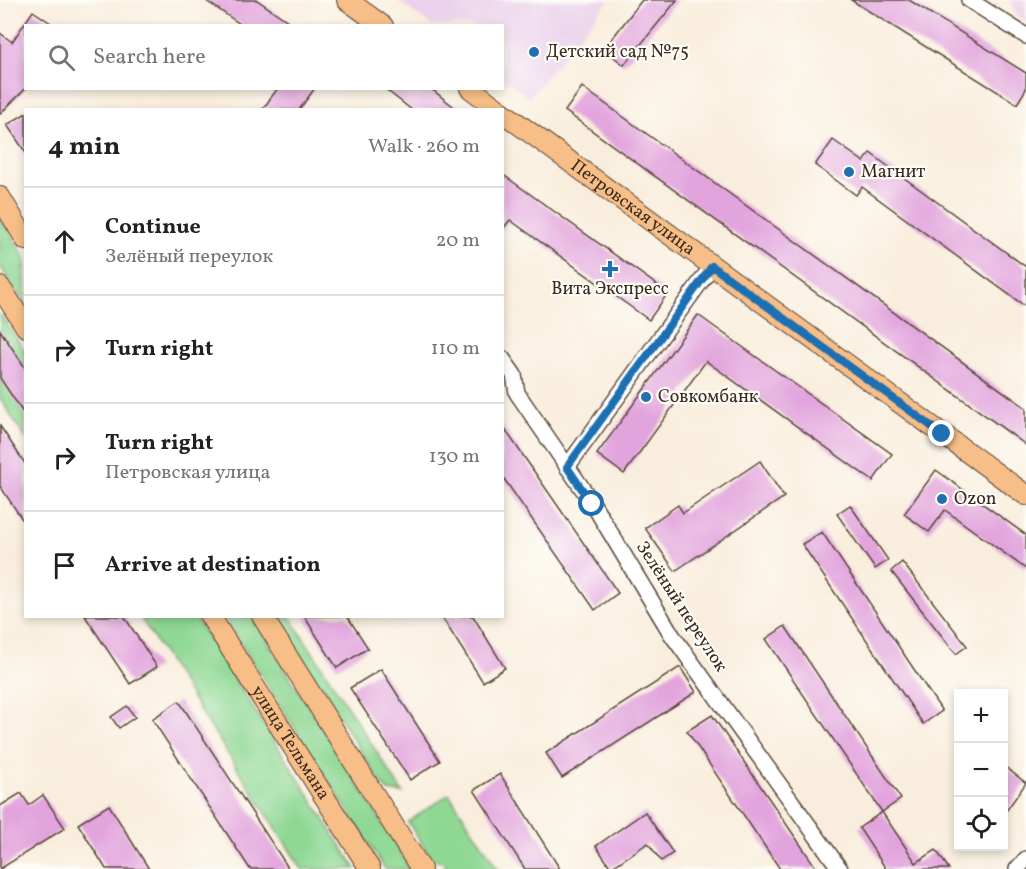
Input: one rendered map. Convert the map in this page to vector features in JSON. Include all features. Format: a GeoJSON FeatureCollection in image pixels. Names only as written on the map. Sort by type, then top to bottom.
{"type":"FeatureCollection","features":[{"type":"Feature","properties":{"kind":"main road"},"geometry":{"type":"LineString","coordinates":[[347,0],[380,24]]}},
{"type":"Feature","properties":{"kind":"main road","name":"Петровская улица"},"geometry":{"type":"LineString","coordinates":[[473,90],[495,108]]}},
{"type":"Feature","properties":{"kind":"main road","name":"Петровская улица"},"geometry":{"type":"LineString","coordinates":[[504,115],[1026,495]]}},
{"type":"Feature","properties":{"kind":"main road"},"geometry":{"type":"LineString","coordinates":[[0,197],[24,237]]}},
{"type":"Feature","properties":{"kind":"main road"},"geometry":{"type":"LineString","coordinates":[[0,287],[24,324]]}},
{"type":"Feature","properties":{"kind":"main road","name":"улица Тельмана"},"geometry":{"type":"LineString","coordinates":[[211,618],[370,869]]}},
{"type":"Feature","properties":{"kind":"main road"},"geometry":{"type":"LineString","coordinates":[[263,618],[421,869]]}},
{"type":"Feature","properties":{"kind":"street"},"geometry":{"type":"LineString","coordinates":[[969,0],[983,5],[1026,36]]}},
{"type":"Feature","properties":{"kind":"street"},"geometry":{"type":"LineString","coordinates":[[567,467],[712,266]]}},
{"type":"Feature","properties":{"kind":"street","name":"Зелёный переулок"},"geometry":{"type":"LineString","coordinates":[[504,361],[514,375],[517,393],[616,543],[672,634],[840,869]]}},
{"type":"Feature","properties":{"kind":"street"},"geometry":{"type":"LineString","coordinates":[[1017,869],[1026,859]]}},
{"type":"Feature","properties":{"kind":"shaded area","name":"Детский сад №75"},"geometry":{"type":"Polygon","coordinates":[[[397,0],[609,0],[529,98],[504,79],[504,24],[430,24],[397,0]]]}},
{"type":"Feature","properties":{"kind":"shaded area"},"geometry":{"type":"Polygon","coordinates":[[[1010,0],[1026,0],[1026,21],[1015,14],[1010,0]]]}},
{"type":"Feature","properties":{"kind":"green space"},"geometry":{"type":"Polygon","coordinates":[[[0,217],[24,255],[24,304],[0,266],[0,217]]]}},
{"type":"Feature","properties":{"kind":"green space"},"geometry":{"type":"Polygon","coordinates":[[[0,314],[24,350],[24,436],[0,398],[0,314]]]}},
{"type":"Feature","properties":{"kind":"green space"},"geometry":{"type":"Polygon","coordinates":[[[141,618],[196,618],[356,869],[302,869],[141,618]]]}},
{"type":"Feature","properties":{"kind":"green space"},"geometry":{"type":"Polygon","coordinates":[[[225,618],[253,618],[411,869],[385,869],[225,618]]]}},
{"type":"Feature","properties":{"kind":"green space"},"geometry":{"type":"Polygon","coordinates":[[[276,618],[291,618],[403,793],[388,791],[276,618]]]}},
{"type":"Feature","properties":{"kind":"green space"},"geometry":{"type":"Polygon","coordinates":[[[449,794],[498,869],[447,869],[443,862],[432,859],[408,822],[449,794]]]}},
{"type":"Feature","properties":{"kind":"building"},"geometry":{"type":"Polygon","coordinates":[[[205,0],[257,0],[292,24],[240,24],[205,0]]]}},
{"type":"Feature","properties":{"kind":"building"},"geometry":{"type":"Polygon","coordinates":[[[642,0],[677,0],[624,65],[604,49],[642,0]]]}},
{"type":"Feature","properties":{"kind":"building"},"geometry":{"type":"Polygon","coordinates":[[[851,0],[909,0],[1026,73],[1026,89],[1017,104],[851,0]]]}},
{"type":"Feature","properties":{"kind":"building"},"geometry":{"type":"Polygon","coordinates":[[[33,11],[52,24],[24,24],[33,11]]]}},
{"type":"Feature","properties":{"kind":"building"},"geometry":{"type":"Polygon","coordinates":[[[24,24],[24,90],[0,114],[0,33],[12,42],[24,24]]]}},
{"type":"Feature","properties":{"kind":"building"},"geometry":{"type":"Polygon","coordinates":[[[582,87],[1026,408],[1026,445],[565,111],[582,87]]]}},
{"type":"Feature","properties":{"kind":"building"},"geometry":{"type":"Polygon","coordinates":[[[277,90],[314,90],[300,108],[263,108],[277,90]]]}},
{"type":"Feature","properties":{"kind":"building"},"geometry":{"type":"Polygon","coordinates":[[[387,90],[433,90],[455,108],[409,108],[387,90]]]}},
{"type":"Feature","properties":{"kind":"building"},"geometry":{"type":"Polygon","coordinates":[[[24,114],[24,150],[7,125],[24,114]]]}},
{"type":"Feature","properties":{"kind":"building"},"geometry":{"type":"Polygon","coordinates":[[[833,140],[864,162],[870,153],[1026,267],[1026,307],[862,187],[856,195],[815,165],[833,140]]]}},
{"type":"Feature","properties":{"kind":"building"},"geometry":{"type":"Polygon","coordinates":[[[504,175],[668,293],[649,320],[510,220],[504,228],[504,175]]]}},
{"type":"Feature","properties":{"kind":"building"},"geometry":{"type":"Polygon","coordinates":[[[698,315],[892,454],[873,481],[706,361],[624,474],[597,454],[698,315]]]}},
{"type":"Feature","properties":{"kind":"building"},"geometry":{"type":"Polygon","coordinates":[[[0,330],[24,366],[24,414],[0,378],[0,330]]]}},
{"type":"Feature","properties":{"kind":"building"},"geometry":{"type":"Polygon","coordinates":[[[0,426],[24,462],[24,522],[0,486],[0,426]]]}},
{"type":"Feature","properties":{"kind":"building"},"geometry":{"type":"Polygon","coordinates":[[[504,428],[618,593],[595,610],[504,479],[504,428]]]}},
{"type":"Feature","properties":{"kind":"building"},"geometry":{"type":"Polygon","coordinates":[[[760,461],[784,497],[675,571],[645,528],[678,505],[683,513],[760,461]]]}},
{"type":"Feature","properties":{"kind":"building"},"geometry":{"type":"Polygon","coordinates":[[[936,470],[1026,535],[1026,569],[945,510],[929,532],[904,514],[936,470]]]}},
{"type":"Feature","properties":{"kind":"building"},"geometry":{"type":"Polygon","coordinates":[[[850,505],[888,560],[875,569],[837,514],[850,505]]]}},
{"type":"Feature","properties":{"kind":"building"},"geometry":{"type":"Polygon","coordinates":[[[822,532],[942,711],[923,724],[802,544],[822,532]]]}},
{"type":"Feature","properties":{"kind":"building"},"geometry":{"type":"Polygon","coordinates":[[[902,562],[967,646],[956,654],[891,571],[902,562]]]}},
{"type":"Feature","properties":{"kind":"building"},"geometry":{"type":"Polygon","coordinates":[[[86,618],[125,618],[157,667],[130,684],[86,618]]]}},
{"type":"Feature","properties":{"kind":"building"},"geometry":{"type":"Polygon","coordinates":[[[305,618],[348,618],[368,648],[337,668],[305,618]]]}},
{"type":"Feature","properties":{"kind":"building"},"geometry":{"type":"Polygon","coordinates":[[[442,618],[474,618],[505,668],[483,682],[442,618]]]}},
{"type":"Feature","properties":{"kind":"building"},"geometry":{"type":"Polygon","coordinates":[[[785,626],[901,799],[882,812],[766,639],[785,626]]]}},
{"type":"Feature","properties":{"kind":"building"},"geometry":{"type":"Polygon","coordinates":[[[680,667],[696,692],[562,778],[546,753],[680,667]]]}},
{"type":"Feature","properties":{"kind":"building"},"geometry":{"type":"Polygon","coordinates":[[[381,669],[440,761],[410,780],[350,688],[381,669]]]}},
{"type":"Feature","properties":{"kind":"building"},"geometry":{"type":"Polygon","coordinates":[[[179,701],[289,869],[250,869],[152,719],[179,701]]]}},
{"type":"Feature","properties":{"kind":"building"},"geometry":{"type":"Polygon","coordinates":[[[127,706],[135,717],[119,728],[111,717],[127,706]]]}},
{"type":"Feature","properties":{"kind":"building"},"geometry":{"type":"Polygon","coordinates":[[[712,715],[817,869],[780,869],[687,731],[712,715]]]}},
{"type":"Feature","properties":{"kind":"building"},"geometry":{"type":"Polygon","coordinates":[[[1008,769],[1026,783],[1008,808],[1008,769]]]}},
{"type":"Feature","properties":{"kind":"building"},"geometry":{"type":"Polygon","coordinates":[[[500,774],[560,869],[525,869],[474,790],[500,774]]]}},
{"type":"Feature","properties":{"kind":"building"},"geometry":{"type":"Polygon","coordinates":[[[21,793],[29,805],[43,795],[65,828],[0,869],[0,806],[21,793]]]}},
{"type":"Feature","properties":{"kind":"building"},"geometry":{"type":"Polygon","coordinates":[[[109,805],[149,869],[106,869],[78,824],[109,805]]]}},
{"type":"Feature","properties":{"kind":"building"},"geometry":{"type":"Polygon","coordinates":[[[645,812],[673,853],[661,861],[648,843],[611,868],[596,846],[645,812]]]}},
{"type":"Feature","properties":{"kind":"building"},"geometry":{"type":"Polygon","coordinates":[[[882,812],[916,863],[936,850],[949,869],[886,869],[859,828],[882,812]]]}},
{"type":"Feature","properties":{"kind":"place","name":"Детский сад №75"},"geometry":{"type":"Point","coordinates":[534,52]}},
{"type":"Feature","properties":{"kind":"place","name":"Магнит"},"geometry":{"type":"Point","coordinates":[849,172]}},
{"type":"Feature","properties":{"kind":"place","name":"Вита Экспресс"},"geometry":{"type":"Point","coordinates":[610,269]}},
{"type":"Feature","properties":{"kind":"place","name":"Совкомбанк"},"geometry":{"type":"Point","coordinates":[646,397]}},
{"type":"Feature","properties":{"kind":"place","name":"Ozon"},"geometry":{"type":"Point","coordinates":[942,499]}},
{"type":"Feature","properties":{"kind":"route"},"geometry":{"type":"LineString","coordinates":[[592,504],[567,467],[712,266],[942,434]]}}]}
